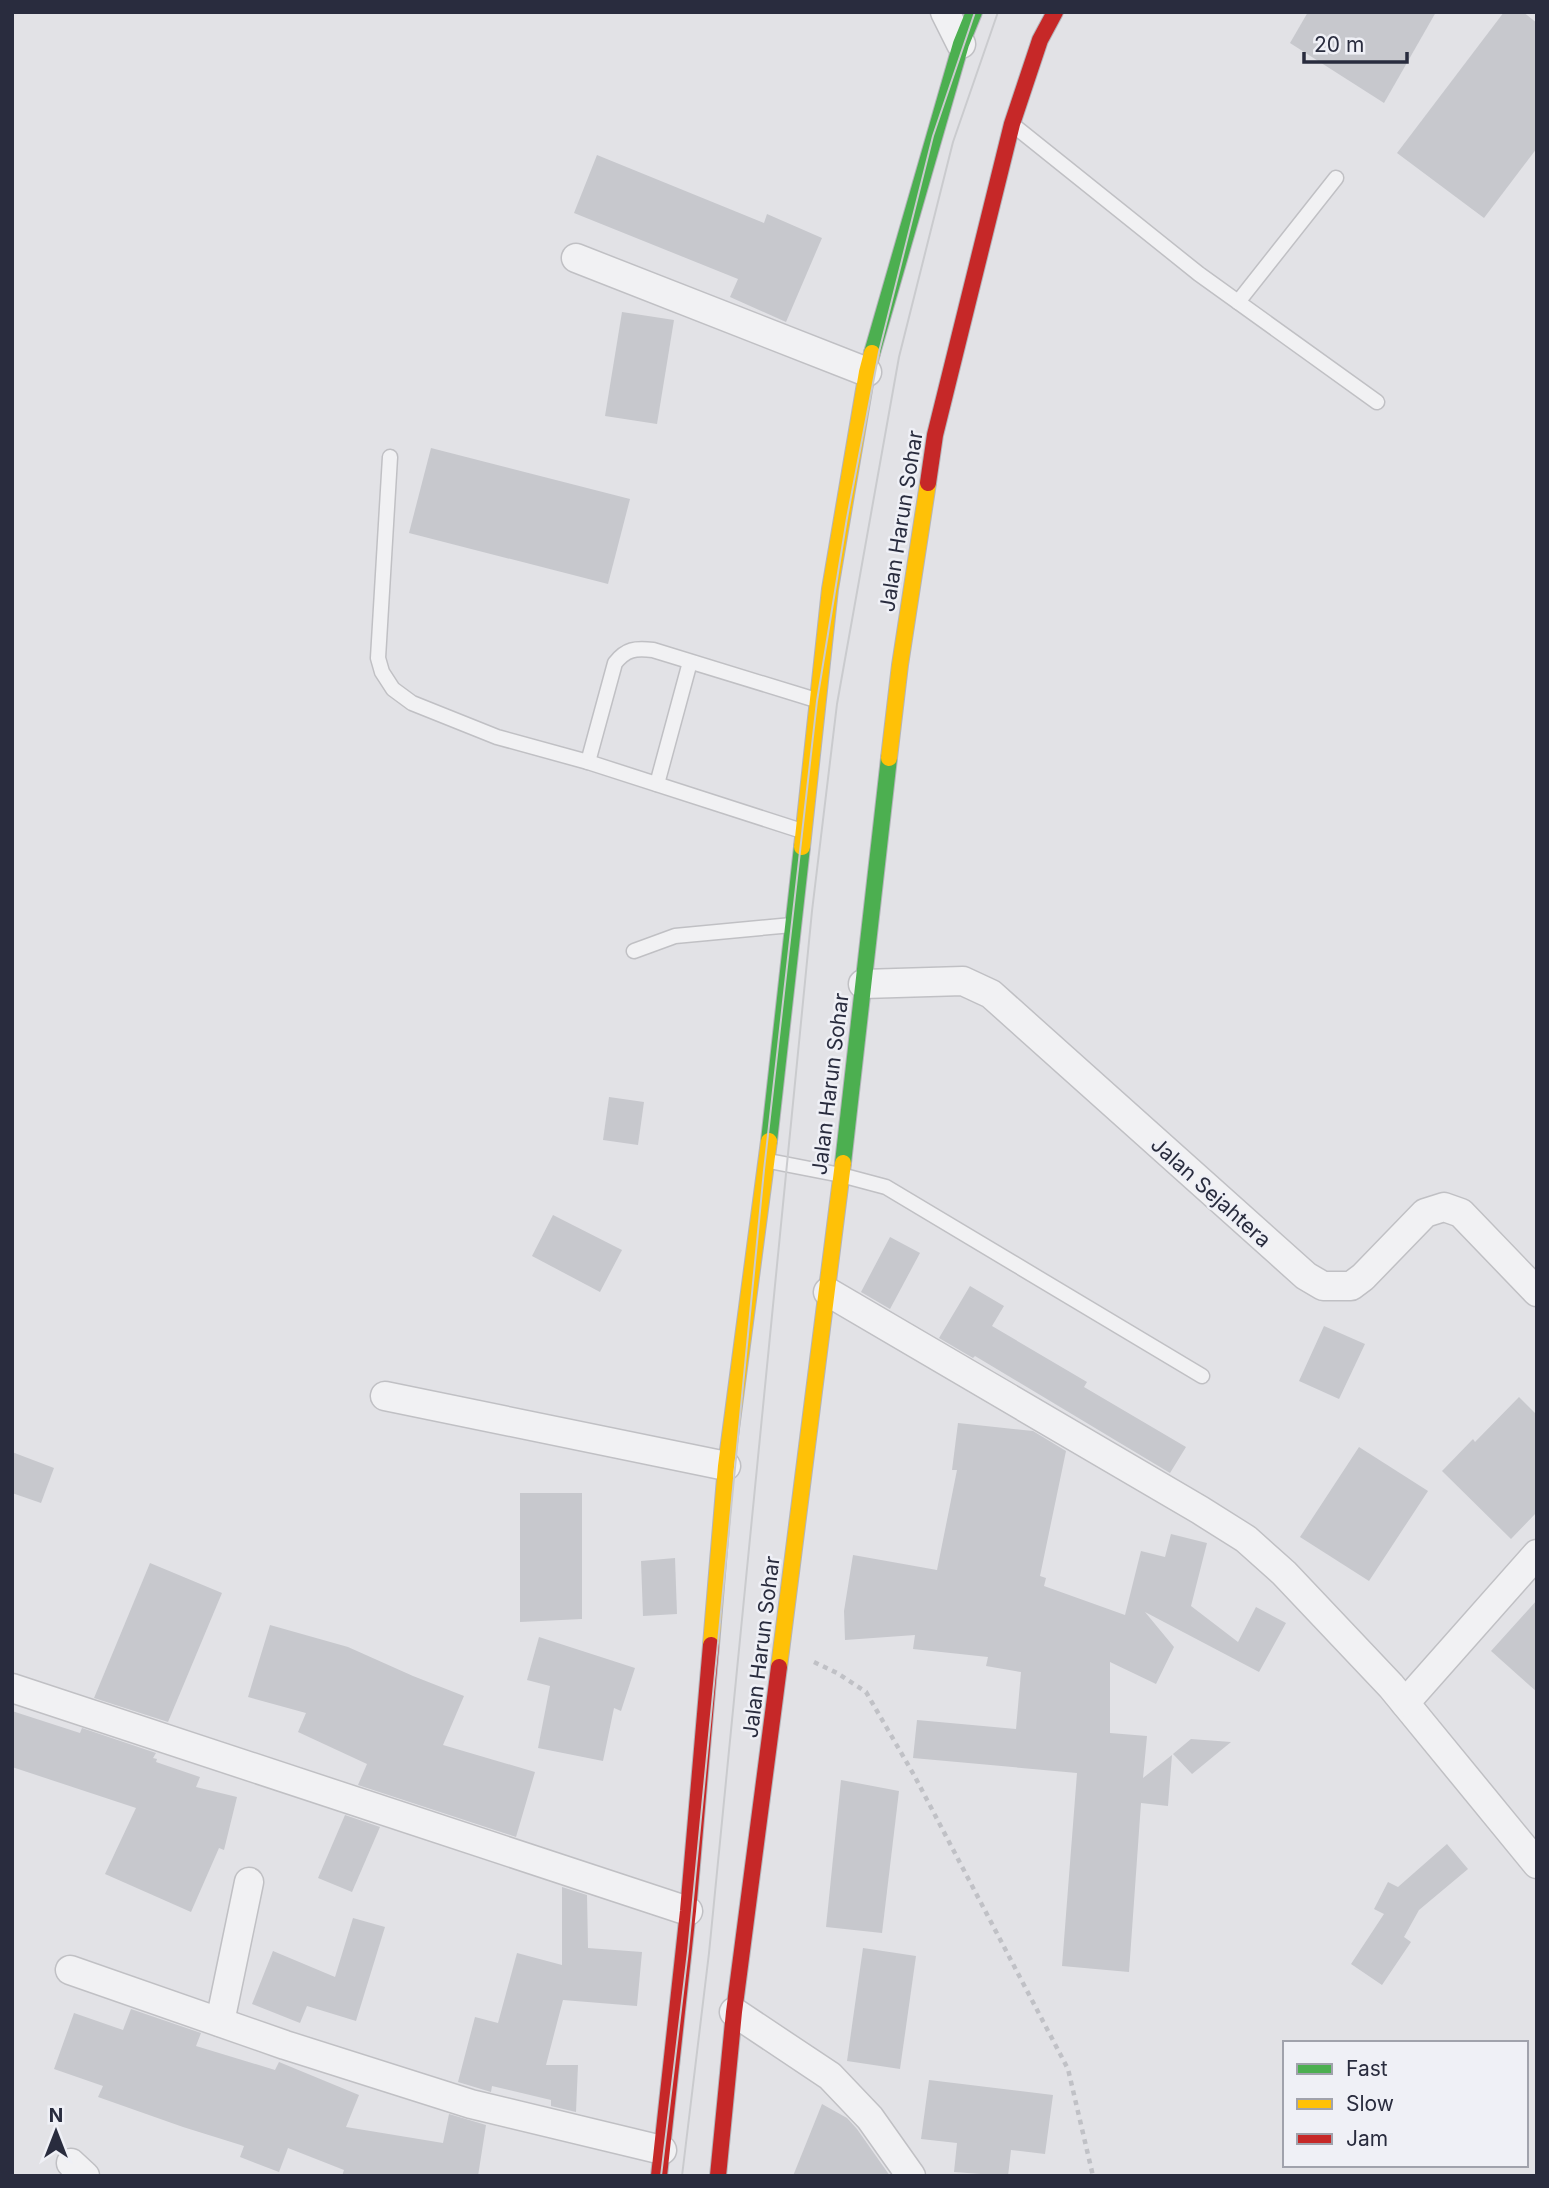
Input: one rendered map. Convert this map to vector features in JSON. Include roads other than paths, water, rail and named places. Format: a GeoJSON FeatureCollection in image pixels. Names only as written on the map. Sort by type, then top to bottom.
{"type":"FeatureCollection","features":[{"type":"Feature","properties":{"kind":"highway"},"geometry":{"type":"LineString","coordinates":[[661,2163],[688,1911],[726,1466],[767,1161],[830,589],[867,372],[961,44],[974,12]]}},
{"type":"Feature","properties":{"kind":"highway","name":"Jalan Harun Sohar"},"geometry":{"type":"LineString","coordinates":[[718,2176],[734,2012],[828,1292],[900,665],[935,435],[1012,124],[1040,40],[1055,12]]}},
{"type":"Feature","properties":{"kind":"street"},"geometry":{"type":"LineString","coordinates":[[945,12],[961,44]]}},
{"type":"Feature","properties":{"kind":"street"},"geometry":{"type":"LineString","coordinates":[[576,258],[867,372]]}},
{"type":"Feature","properties":{"kind":"street","name":"Jalan Sejahtera"},"geometry":{"type":"LineString","coordinates":[[863,984],[963,981],[991,994],[1306,1276],[1323,1286],[1351,1286],[1425,1213],[1444,1207],[1461,1213],[1537,1292]]}},
{"type":"Feature","properties":{"kind":"street"},"geometry":{"type":"LineString","coordinates":[[828,1292],[1246,1539],[1284,1573],[1405,1703],[1537,1864]]}},
{"type":"Feature","properties":{"kind":"street"},"geometry":{"type":"LineString","coordinates":[[385,1396],[726,1466]]}},
{"type":"Feature","properties":{"kind":"street"},"geometry":{"type":"LineString","coordinates":[[1405,1703],[1537,1554]]}},
{"type":"Feature","properties":{"kind":"street"},"geometry":{"type":"LineString","coordinates":[[12,1688],[688,1911]]}},
{"type":"Feature","properties":{"kind":"street"},"geometry":{"type":"LineString","coordinates":[[220,2022],[249,1882]]}},
{"type":"Feature","properties":{"kind":"street"},"geometry":{"type":"LineString","coordinates":[[70,1970],[471,2104],[661,2163]]}},
{"type":"Feature","properties":{"kind":"street"},"geometry":{"type":"LineString","coordinates":[[734,2012],[831,2076],[870,2118],[911,2176]]}},
{"type":"Feature","properties":{"kind":"lane"},"geometry":{"type":"LineString","coordinates":[[1012,124],[1238,302],[1377,402]]}},
{"type":"Feature","properties":{"kind":"lane"},"geometry":{"type":"LineString","coordinates":[[1238,302],[1336,178]]}},
{"type":"Feature","properties":{"kind":"lane"},"geometry":{"type":"LineString","coordinates":[[390,457],[378,658],[382,672],[393,689],[412,703],[497,737],[588,762],[803,831]]}},
{"type":"Feature","properties":{"kind":"lane"},"geometry":{"type":"LineString","coordinates":[[588,762],[615,663],[623,652],[638,648],[818,701]]}},
{"type":"Feature","properties":{"kind":"lane"},"geometry":{"type":"LineString","coordinates":[[657,784],[690,662]]}},
{"type":"Feature","properties":{"kind":"lane"},"geometry":{"type":"LineString","coordinates":[[634,951],[675,936],[793,925]]}},
{"type":"Feature","properties":{"kind":"lane"},"geometry":{"type":"LineString","coordinates":[[767,1161],[841,1175],[886,1187],[1202,1376]]}},
{"type":"Feature","properties":{"kind":"tram line"},"geometry":{"type":"LineString","coordinates":[[661,2176],[688,1951],[764,1170],[817,701],[847,518],[879,352],[933,136],[975,12]]}},
{"type":"Feature","properties":{"kind":"tram line"},"geometry":{"type":"LineString","coordinates":[[682,2176],[709,1953],[812,911],[837,704],[899,357],[953,142],[998,12]]}}]}
